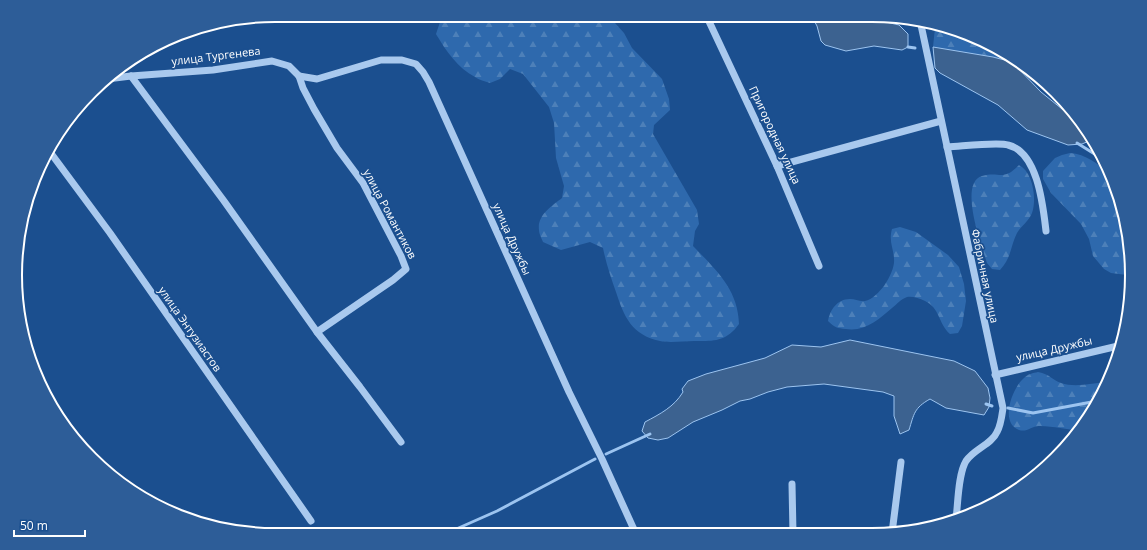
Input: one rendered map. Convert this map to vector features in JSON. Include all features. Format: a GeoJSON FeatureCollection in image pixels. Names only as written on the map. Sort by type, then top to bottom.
{"type":"FeatureCollection","features":[{"type":"Feature","properties":{"kind":"street","name":"Пригородная улица"},"geometry":{"type":"LineString","coordinates":[[709,22],[777,166],[819,266]]}},
{"type":"Feature","properties":{"kind":"street","name":"Фабричная улица"},"geometry":{"type":"LineString","coordinates":[[921,27],[1003,408],[1000,424],[994,436],[972,454],[963,467],[957,514]]}},
{"type":"Feature","properties":{"kind":"street","name":"улица Дружбы"},"geometry":{"type":"LineString","coordinates":[[299,76],[317,79],[381,60],[402,60],[416,64],[423,72],[569,392],[602,459],[633,528]]}},
{"type":"Feature","properties":{"kind":"street","name":"улица Тургенева"},"geometry":{"type":"LineString","coordinates":[[116,78],[213,70],[272,61],[289,66],[299,76]]}},
{"type":"Feature","properties":{"kind":"street"},"geometry":{"type":"LineString","coordinates":[[131,76],[228,207],[317,332],[401,442]]}},
{"type":"Feature","properties":{"kind":"street","name":"улица Романтиков"},"geometry":{"type":"LineString","coordinates":[[299,76],[303,88],[314,109],[337,148],[363,182],[401,256],[406,269],[393,280],[317,332]]}},
{"type":"Feature","properties":{"kind":"street"},"geometry":{"type":"LineString","coordinates":[[777,166],[941,121]]}},
{"type":"Feature","properties":{"kind":"street"},"geometry":{"type":"LineString","coordinates":[[947,147],[980,144],[1008,145],[1020,150],[1033,170],[1042,197],[1046,231]]}},
{"type":"Feature","properties":{"kind":"street","name":"улица Энтузиастов"},"geometry":{"type":"LineString","coordinates":[[52,155],[110,234],[311,521]]}},
{"type":"Feature","properties":{"kind":"street","name":"улица Дружбы"},"geometry":{"type":"LineString","coordinates":[[995,375],[1114,347]]}},
{"type":"Feature","properties":{"kind":"street"},"geometry":{"type":"LineString","coordinates":[[893,527],[901,462]]}},
{"type":"Feature","properties":{"kind":"street"},"geometry":{"type":"LineString","coordinates":[[792,484],[792,528]]}},
{"type":"Feature","properties":{"kind":"green space"},"geometry":{"type":"Polygon","coordinates":[[[440,22],[615,23],[624,33],[632,48],[662,79],[669,99],[670,110],[654,125],[653,134],[697,210],[699,224],[695,231],[693,246],[710,263],[724,281],[735,300],[739,324],[734,330],[724,337],[714,340],[672,342],[650,338],[642,334],[630,324],[626,317],[610,276],[603,248],[590,242],[561,250],[543,242],[539,232],[540,220],[546,211],[562,198],[564,186],[556,158],[554,123],[549,107],[523,74],[510,69],[500,79],[490,83],[480,80],[469,73],[463,69],[448,53],[436,34],[440,22]]]}},
{"type":"Feature","properties":{"kind":"green space"},"geometry":{"type":"Polygon","coordinates":[[[935,30],[969,41],[1007,61],[993,57],[933,47],[935,30]]]}},
{"type":"Feature","properties":{"kind":"green space"},"geometry":{"type":"Polygon","coordinates":[[[1070,153],[1081,155],[1101,167],[1112,194],[1120,226],[1123,242],[1125,275],[1111,273],[1104,269],[1093,256],[1089,239],[1081,224],[1051,193],[1043,179],[1043,171],[1055,158],[1070,153]]]}},
{"type":"Feature","properties":{"kind":"green space"},"geometry":{"type":"Polygon","coordinates":[[[1019,165],[1028,173],[1033,186],[1034,201],[1032,213],[1017,233],[1007,261],[1000,270],[992,269],[987,263],[977,230],[972,202],[972,190],[975,181],[982,176],[1005,175],[1019,165]]]}},
{"type":"Feature","properties":{"kind":"green space"},"geometry":{"type":"Polygon","coordinates":[[[900,227],[916,232],[948,255],[959,267],[964,284],[966,301],[962,326],[958,333],[950,334],[946,330],[934,308],[930,304],[920,299],[911,297],[903,299],[877,320],[859,329],[838,328],[828,321],[832,309],[841,301],[845,299],[861,301],[868,300],[876,295],[884,286],[889,278],[894,263],[894,254],[891,242],[892,229],[900,227]]]}},
{"type":"Feature","properties":{"kind":"green space"},"geometry":{"type":"Polygon","coordinates":[[[1038,372],[1045,374],[1058,382],[1072,385],[1101,383],[1091,402],[1073,429],[1037,426],[1026,430],[1020,430],[1012,425],[1009,418],[1010,404],[1012,396],[1020,382],[1031,374],[1038,372]]]}},
{"type":"Feature","properties":{"kind":"shaded area"},"geometry":{"type":"Polygon","coordinates":[[[815,22],[872,22],[899,25],[908,34],[908,47],[902,50],[874,46],[846,51],[825,45],[821,41],[815,22]]]}},
{"type":"Feature","properties":{"kind":"shaded area"},"geometry":{"type":"Polygon","coordinates":[[[933,47],[1006,60],[1019,69],[1041,92],[1063,110],[1087,142],[1082,144],[1068,145],[1027,130],[998,105],[940,73],[935,68],[933,47]]]}},
{"type":"Feature","properties":{"kind":"shaded area"},"geometry":{"type":"Polygon","coordinates":[[[850,340],[954,361],[975,371],[988,388],[990,398],[989,407],[984,415],[946,408],[930,399],[921,405],[915,412],[909,430],[900,434],[894,416],[894,396],[883,392],[824,384],[787,387],[740,401],[693,422],[668,438],[658,440],[648,438],[642,431],[645,422],[661,413],[675,402],[683,392],[682,389],[688,381],[706,374],[765,358],[792,345],[821,347],[850,340]]]}},
{"type":"Feature","properties":{"kind":"waterway"},"geometry":{"type":"LineString","coordinates":[[908,47],[915,48]]}},
{"type":"Feature","properties":{"kind":"waterway"},"geometry":{"type":"LineString","coordinates":[[1077,143],[1093,153]]}},
{"type":"Feature","properties":{"kind":"waterway"},"geometry":{"type":"LineString","coordinates":[[1008,408],[1033,413],[1091,402]]}},
{"type":"Feature","properties":{"kind":"waterway"},"geometry":{"type":"LineString","coordinates":[[986,404],[992,406]]}},
{"type":"Feature","properties":{"kind":"waterway"},"geometry":{"type":"LineString","coordinates":[[606,454],[650,434]]}},
{"type":"Feature","properties":{"kind":"waterway"},"geometry":{"type":"LineString","coordinates":[[459,528],[497,511],[595,459]]}}]}
